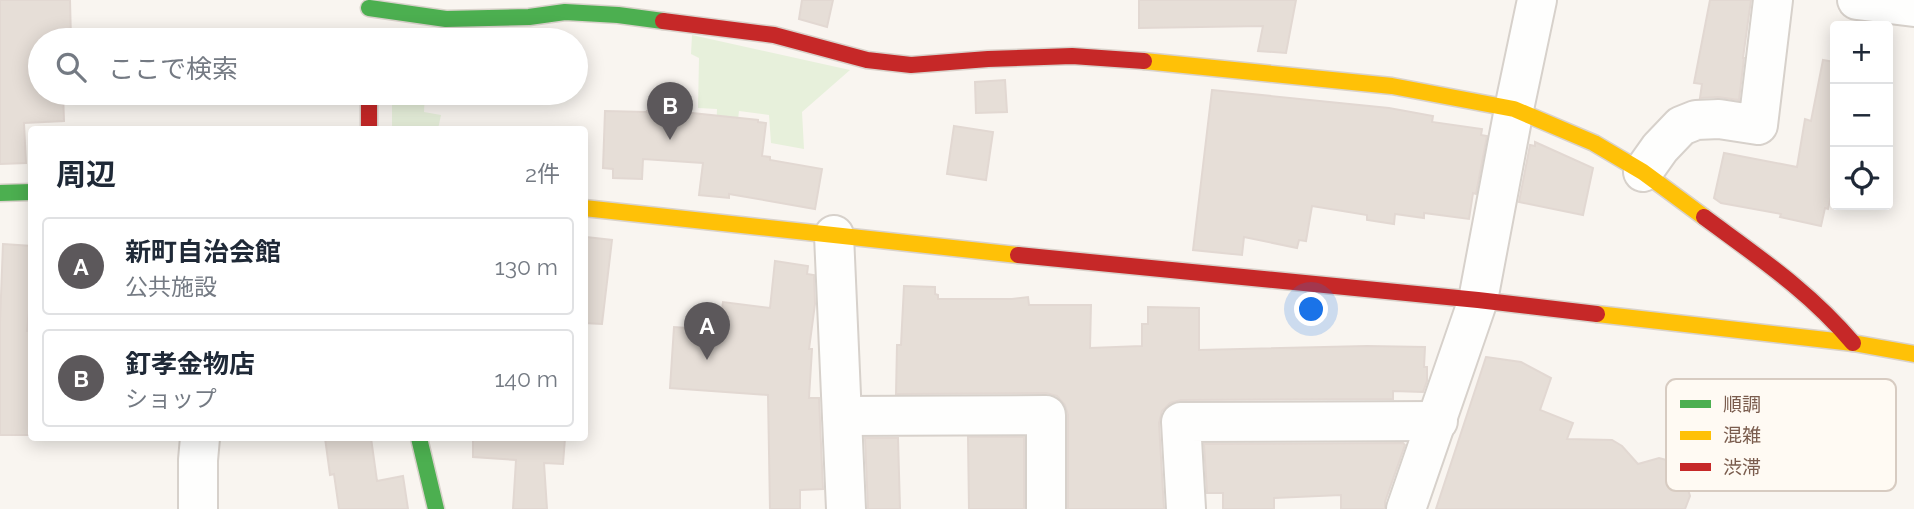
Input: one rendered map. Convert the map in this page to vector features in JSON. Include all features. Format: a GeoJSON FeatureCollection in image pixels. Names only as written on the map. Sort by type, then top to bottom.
{"type":"FeatureCollection","features":[{"type":"Feature","properties":{"kind":"street"},"geometry":{"type":"LineString","coordinates":[[1406,509],[1478,300],[1537,0]]}},
{"type":"Feature","properties":{"kind":"street"},"geometry":{"type":"LineString","coordinates":[[1643,172],[1660,148],[1681,126],[1696,120],[1719,118],[1758,125],[1773,0]]}},
{"type":"Feature","properties":{"kind":"street"},"geometry":{"type":"LineString","coordinates":[[1857,0],[1914,7]]}},
{"type":"Feature","properties":{"kind":"street"},"geometry":{"type":"LineString","coordinates":[[369,9],[446,19],[529,17],[565,12],[658,19],[774,35],[867,60],[911,65],[988,59],[1072,57],[1151,62],[1392,86],[1514,109],[1594,143],[1643,172],[1792,282],[1830,316],[1853,343]]}},
{"type":"Feature","properties":{"kind":"street"},"geometry":{"type":"LineString","coordinates":[[369,105],[369,126]]}},
{"type":"Feature","properties":{"kind":"street"},"geometry":{"type":"LineString","coordinates":[[0,193],[28,192]]}},
{"type":"Feature","properties":{"kind":"street"},"geometry":{"type":"LineString","coordinates":[[588,208],[1038,257],[1478,300],[1853,343],[1914,354]]}},
{"type":"Feature","properties":{"kind":"street"},"geometry":{"type":"LineString","coordinates":[[834,235],[846,509]]}},
{"type":"Feature","properties":{"kind":"street"},"geometry":{"type":"LineString","coordinates":[[842,416],[1046,415],[1046,509]]}},
{"type":"Feature","properties":{"kind":"street"},"geometry":{"type":"LineString","coordinates":[[1186,509],[1181,422],[1438,421]]}},
{"type":"Feature","properties":{"kind":"street"},"geometry":{"type":"LineString","coordinates":[[198,509],[200,441]]}},
{"type":"Feature","properties":{"kind":"street"},"geometry":{"type":"LineString","coordinates":[[420,441],[436,509]]}},
{"type":"Feature","properties":{"kind":"green space"},"geometry":{"type":"Polygon","coordinates":[[[692,35],[850,70],[802,112],[804,149],[771,143],[769,115],[739,111],[736,137],[716,135],[717,109],[698,108],[699,58],[691,54],[692,35]]]}},
{"type":"Feature","properties":{"kind":"green space"},"geometry":{"type":"Polygon","coordinates":[[[392,105],[424,105],[424,112],[441,115],[439,126],[392,126],[392,105]]]}},
{"type":"Feature","properties":{"kind":"building"},"geometry":{"type":"Polygon","coordinates":[[[0,0],[70,0],[71,28],[28,28],[28,105],[63,105],[64,121],[24,123],[26,163],[0,164],[0,0]]]}},
{"type":"Feature","properties":{"kind":"building"},"geometry":{"type":"Polygon","coordinates":[[[802,0],[833,0],[827,27],[799,19],[802,0]]]}},
{"type":"Feature","properties":{"kind":"building"},"geometry":{"type":"Polygon","coordinates":[[[1139,0],[1296,0],[1286,53],[1258,51],[1263,26],[1139,28],[1139,0]]]}},
{"type":"Feature","properties":{"kind":"building"},"geometry":{"type":"Polygon","coordinates":[[[1710,0],[1751,0],[1739,100],[1700,98],[1702,84],[1694,83],[1710,0]]]}},
{"type":"Feature","properties":{"kind":"building"},"geometry":{"type":"Polygon","coordinates":[[[1823,60],[1830,61],[1830,201],[1828,209],[1825,208],[1821,226],[1780,217],[1781,214],[1721,203],[1714,198],[1724,153],[1797,167],[1805,119],[1811,121],[1823,60]]]}},
{"type":"Feature","properties":{"kind":"building"},"geometry":{"type":"Polygon","coordinates":[[[1005,80],[1007,112],[976,113],[975,82],[1005,80]]]}},
{"type":"Feature","properties":{"kind":"building"},"geometry":{"type":"Polygon","coordinates":[[[1212,90],[1389,108],[1433,116],[1432,122],[1482,129],[1481,135],[1487,136],[1469,219],[1424,213],[1424,218],[1395,214],[1394,224],[1367,220],[1367,215],[1312,206],[1306,241],[1299,240],[1297,248],[1244,237],[1242,255],[1193,250],[1212,90]]]}},
{"type":"Feature","properties":{"kind":"building"},"geometry":{"type":"Polygon","coordinates":[[[605,111],[692,113],[766,123],[762,156],[770,157],[770,160],[822,169],[815,209],[729,194],[729,198],[699,195],[703,163],[643,159],[642,179],[613,178],[613,169],[603,168],[605,111]]]}},
{"type":"Feature","properties":{"kind":"building"},"geometry":{"type":"Polygon","coordinates":[[[954,126],[993,132],[986,180],[947,174],[954,126]]]}},
{"type":"Feature","properties":{"kind":"building"},"geometry":{"type":"Polygon","coordinates":[[[1535,142],[1593,168],[1583,215],[1519,202],[1530,145],[1535,146],[1535,142]]]}},
{"type":"Feature","properties":{"kind":"building"},"geometry":{"type":"Polygon","coordinates":[[[588,237],[612,240],[602,324],[588,323],[588,237]]]}},
{"type":"Feature","properties":{"kind":"building"},"geometry":{"type":"Polygon","coordinates":[[[3,244],[28,246],[28,435],[0,435],[3,244]]]}},
{"type":"Feature","properties":{"kind":"building"},"geometry":{"type":"Polygon","coordinates":[[[775,261],[808,266],[807,274],[814,275],[815,304],[809,349],[812,349],[809,398],[819,398],[823,489],[800,490],[800,509],[770,509],[768,395],[670,388],[674,327],[719,330],[723,302],[770,308],[775,261]]]}},
{"type":"Feature","properties":{"kind":"building"},"geometry":{"type":"Polygon","coordinates":[[[904,286],[935,287],[938,299],[1028,297],[1029,305],[1091,305],[1090,348],[1142,346],[1142,324],[1148,324],[1148,307],[1199,308],[1199,350],[1425,347],[1424,367],[1427,367],[1427,381],[1423,392],[1393,391],[1393,399],[1181,400],[1170,403],[1162,411],[1159,423],[1164,509],[1068,509],[1068,415],[1065,405],[1057,396],[1046,393],[896,394],[897,345],[901,345],[904,286]]]}},
{"type":"Feature","properties":{"kind":"building"},"geometry":{"type":"Polygon","coordinates":[[[1486,357],[1521,362],[1551,378],[1540,410],[1573,423],[1567,439],[1612,440],[1622,446],[1638,464],[1659,458],[1666,460],[1666,491],[1688,491],[1690,496],[1685,509],[1436,509],[1486,357]]]}},
{"type":"Feature","properties":{"kind":"building"},"geometry":{"type":"Polygon","coordinates":[[[968,437],[1024,437],[1024,509],[969,509],[968,437]]]}},
{"type":"Feature","properties":{"kind":"building"},"geometry":{"type":"Polygon","coordinates":[[[865,438],[898,438],[900,509],[868,509],[865,438]]]}},
{"type":"Feature","properties":{"kind":"building"},"geometry":{"type":"Polygon","coordinates":[[[325,441],[371,441],[377,481],[403,476],[408,509],[339,509],[334,474],[330,475],[325,441]]]}},
{"type":"Feature","properties":{"kind":"building"},"geometry":{"type":"Polygon","coordinates":[[[473,441],[565,441],[563,464],[544,463],[547,509],[513,509],[516,460],[473,457],[473,441]]]}},
{"type":"Feature","properties":{"kind":"building"},"geometry":{"type":"Polygon","coordinates":[[[1204,444],[1405,445],[1385,509],[1341,509],[1341,495],[1274,498],[1274,509],[1223,509],[1223,493],[1207,493],[1204,444]]]}},
{"type":"Feature","properties":{"kind":"traffic: fast"},"geometry":{"type":"LineString","coordinates":[[369,8],[446,19],[529,17],[565,12],[663,21]]}},
{"type":"Feature","properties":{"kind":"traffic: fast"},"geometry":{"type":"LineString","coordinates":[[0,193],[28,192]]}},
{"type":"Feature","properties":{"kind":"traffic: fast"},"geometry":{"type":"LineString","coordinates":[[420,441],[436,509]]}},
{"type":"Feature","properties":{"kind":"traffic: slow"},"geometry":{"type":"LineString","coordinates":[[1144,61],[1392,86],[1514,109],[1594,143],[1643,172],[1704,217]]}},
{"type":"Feature","properties":{"kind":"traffic: slow"},"geometry":{"type":"LineString","coordinates":[[588,208],[1018,255]]}},
{"type":"Feature","properties":{"kind":"traffic: slow"},"geometry":{"type":"LineString","coordinates":[[1597,314],[1853,343],[1914,354]]}},
{"type":"Feature","properties":{"kind":"traffic: jam"},"geometry":{"type":"LineString","coordinates":[[663,21],[774,35],[867,60],[911,65],[1072,56],[1144,61]]}},
{"type":"Feature","properties":{"kind":"traffic: jam"},"geometry":{"type":"LineString","coordinates":[[369,105],[369,126]]}},
{"type":"Feature","properties":{"kind":"traffic: jam"},"geometry":{"type":"LineString","coordinates":[[1704,217],[1801,291],[1853,343]]}},
{"type":"Feature","properties":{"kind":"traffic: jam"},"geometry":{"type":"LineString","coordinates":[[1018,255],[1597,314]]}},
{"type":"Feature","properties":{"kind":"place","name":"釘孝金物店"},"geometry":{"type":"Point","coordinates":[670,140]}},
{"type":"Feature","properties":{"kind":"place","name":"新町自治会館"},"geometry":{"type":"Point","coordinates":[707,360]}}]}
